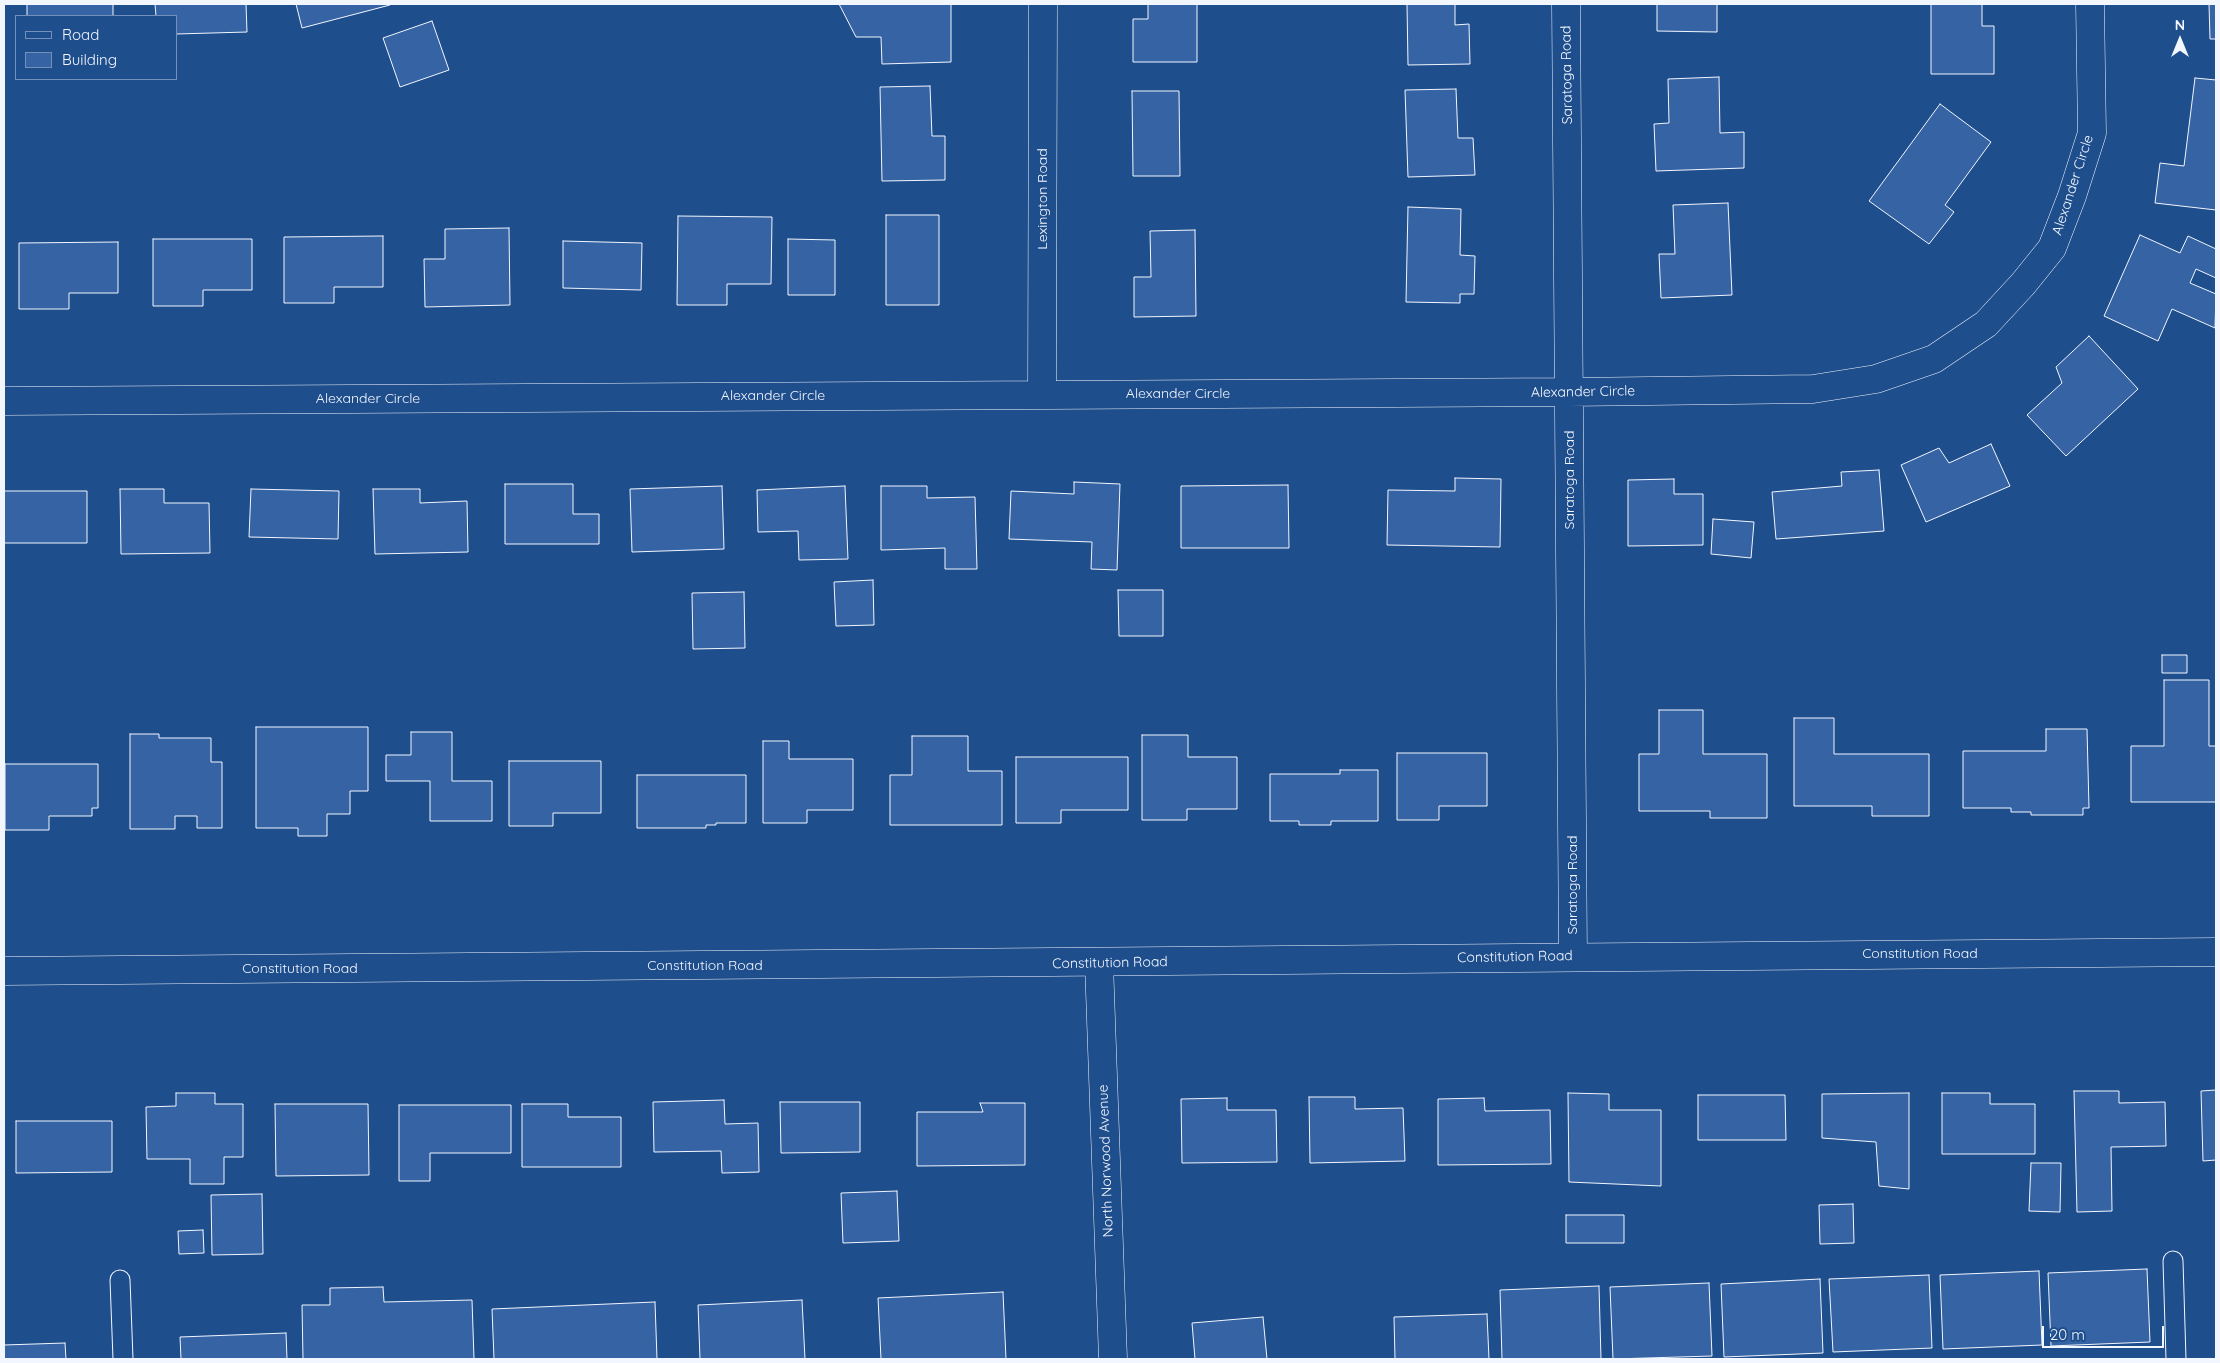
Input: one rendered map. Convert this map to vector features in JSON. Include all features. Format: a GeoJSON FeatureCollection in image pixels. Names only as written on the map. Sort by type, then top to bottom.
{"type":"FeatureCollection","features":[{"type":"Feature","properties":{"kind":"street","name":"Lexington Road"},"geometry":{"type":"LineString","coordinates":[[1042,394],[1043,4]]}},
{"type":"Feature","properties":{"kind":"street","name":"Saratoga Road"},"geometry":{"type":"LineString","coordinates":[[1566,4],[1573,956]]}},
{"type":"Feature","properties":{"kind":"street","name":"Alexander Circle"},"geometry":{"type":"LineString","coordinates":[[4,401],[1569,392],[1813,389],[1858,382],[1934,359],[1986,324],[2052,248],[2072,196],[2092,133],[2090,4]]}},
{"type":"Feature","properties":{"kind":"street","name":"Constitution Road"},"geometry":{"type":"LineString","coordinates":[[4,971],[1099,963],[1573,956],[2216,952]]}},
{"type":"Feature","properties":{"kind":"street","name":"North Norwood Avenue"},"geometry":{"type":"LineString","coordinates":[[1099,963],[1113,1359]]}},
{"type":"Feature","properties":{"kind":"lane"},"geometry":{"type":"LineString","coordinates":[[2173,1261],[2176,1359]]}},
{"type":"Feature","properties":{"kind":"lane"},"geometry":{"type":"LineString","coordinates":[[120,1280],[123,1359]]}},
{"type":"Feature","properties":{"kind":"building"},"geometry":{"type":"Polygon","coordinates":[[[27,4],[113,4],[113,15],[27,15],[27,4]]]}},
{"type":"Feature","properties":{"kind":"building"},"geometry":{"type":"Polygon","coordinates":[[[155,4],[246,4],[247,32],[178,34],[178,15],[156,15],[155,4]]]}},
{"type":"Feature","properties":{"kind":"building"},"geometry":{"type":"Polygon","coordinates":[[[296,4],[389,4],[390,5],[302,28],[296,4]]]}},
{"type":"Feature","properties":{"kind":"building"},"geometry":{"type":"Polygon","coordinates":[[[839,4],[951,4],[951,62],[882,64],[881,37],[856,37],[839,4]]]}},
{"type":"Feature","properties":{"kind":"building"},"geometry":{"type":"Polygon","coordinates":[[[1148,4],[1197,4],[1197,62],[1133,62],[1133,19],[1148,19],[1148,4]]]}},
{"type":"Feature","properties":{"kind":"building"},"geometry":{"type":"Polygon","coordinates":[[[1407,4],[1455,4],[1455,25],[1469,24],[1470,64],[1408,65],[1407,4]]]}},
{"type":"Feature","properties":{"kind":"building"},"geometry":{"type":"Polygon","coordinates":[[[1657,4],[1717,4],[1717,32],[1657,31],[1657,4]]]}},
{"type":"Feature","properties":{"kind":"building"},"geometry":{"type":"Polygon","coordinates":[[[1931,4],[1982,4],[1982,26],[1994,26],[1994,74],[1931,74],[1931,4]]]}},
{"type":"Feature","properties":{"kind":"building"},"geometry":{"type":"Polygon","coordinates":[[[2209,4],[2216,4],[2216,39],[2210,39],[2209,4]]]}},
{"type":"Feature","properties":{"kind":"building"},"geometry":{"type":"Polygon","coordinates":[[[432,21],[449,70],[400,87],[383,38],[432,21]]]}},
{"type":"Feature","properties":{"kind":"building"},"geometry":{"type":"Polygon","coordinates":[[[1719,77],[1720,133],[1744,132],[1744,168],[1656,171],[1654,124],[1669,123],[1668,79],[1719,77]]]}},
{"type":"Feature","properties":{"kind":"building"},"geometry":{"type":"Polygon","coordinates":[[[2195,78],[2216,80],[2216,210],[2155,203],[2160,163],[2184,166],[2195,78]]]}},
{"type":"Feature","properties":{"kind":"building"},"geometry":{"type":"Polygon","coordinates":[[[930,86],[932,136],[945,136],[945,180],[882,181],[880,87],[930,86]]]}},
{"type":"Feature","properties":{"kind":"building"},"geometry":{"type":"Polygon","coordinates":[[[1456,89],[1458,138],[1473,138],[1475,175],[1408,177],[1405,90],[1456,89]]]}},
{"type":"Feature","properties":{"kind":"building"},"geometry":{"type":"Polygon","coordinates":[[[1132,91],[1179,91],[1180,176],[1133,176],[1132,91]]]}},
{"type":"Feature","properties":{"kind":"building"},"geometry":{"type":"Polygon","coordinates":[[[1940,104],[1991,142],[1945,205],[1954,212],[1929,244],[1869,201],[1940,104]]]}},
{"type":"Feature","properties":{"kind":"building"},"geometry":{"type":"Polygon","coordinates":[[[1728,203],[1732,295],[1661,298],[1659,254],[1675,254],[1673,205],[1728,203]]]}},
{"type":"Feature","properties":{"kind":"building"},"geometry":{"type":"Polygon","coordinates":[[[1408,207],[1461,209],[1460,255],[1475,256],[1474,294],[1460,294],[1460,303],[1406,302],[1408,207]]]}},
{"type":"Feature","properties":{"kind":"building"},"geometry":{"type":"Polygon","coordinates":[[[886,215],[939,215],[939,305],[886,305],[886,215]]]}},
{"type":"Feature","properties":{"kind":"building"},"geometry":{"type":"Polygon","coordinates":[[[678,216],[772,217],[771,284],[727,284],[727,305],[677,305],[678,216]]]}},
{"type":"Feature","properties":{"kind":"building"},"geometry":{"type":"Polygon","coordinates":[[[509,228],[510,305],[425,307],[424,259],[445,259],[445,229],[509,228]]]}},
{"type":"Feature","properties":{"kind":"building"},"geometry":{"type":"Polygon","coordinates":[[[1195,230],[1196,316],[1134,317],[1134,277],[1151,277],[1150,231],[1195,230]]]}},
{"type":"Feature","properties":{"kind":"building"},"geometry":{"type":"Polygon","coordinates":[[[2140,235],[2180,253],[2188,236],[2216,249],[2216,278],[2196,269],[2190,283],[2216,294],[2215,328],[2172,309],[2158,341],[2104,316],[2140,235]]]}},
{"type":"Feature","properties":{"kind":"building"},"geometry":{"type":"Polygon","coordinates":[[[383,236],[383,287],[334,287],[334,303],[284,303],[284,237],[383,236]]]}},
{"type":"Feature","properties":{"kind":"building"},"geometry":{"type":"Polygon","coordinates":[[[153,239],[252,239],[252,290],[203,290],[203,306],[153,306],[153,239]]]}},
{"type":"Feature","properties":{"kind":"building"},"geometry":{"type":"Polygon","coordinates":[[[788,239],[835,240],[835,295],[788,295],[788,239]]]}},
{"type":"Feature","properties":{"kind":"building"},"geometry":{"type":"Polygon","coordinates":[[[563,241],[642,243],[641,290],[563,288],[563,241]]]}},
{"type":"Feature","properties":{"kind":"building"},"geometry":{"type":"Polygon","coordinates":[[[118,242],[118,293],[69,293],[69,309],[19,309],[19,243],[118,242]]]}},
{"type":"Feature","properties":{"kind":"building"},"geometry":{"type":"Polygon","coordinates":[[[2089,336],[2138,389],[2066,456],[2027,415],[2062,383],[2056,367],[2089,336]]]}},
{"type":"Feature","properties":{"kind":"building"},"geometry":{"type":"Polygon","coordinates":[[[1991,444],[2010,486],[1926,522],[1901,465],[1939,448],[1949,463],[1991,444]]]}},
{"type":"Feature","properties":{"kind":"building"},"geometry":{"type":"Polygon","coordinates":[[[1879,470],[1884,531],[1776,539],[1772,492],[1842,486],[1841,472],[1879,470]]]}},
{"type":"Feature","properties":{"kind":"building"},"geometry":{"type":"Polygon","coordinates":[[[1455,478],[1501,479],[1500,547],[1387,545],[1388,490],[1455,491],[1455,478]]]}},
{"type":"Feature","properties":{"kind":"building"},"geometry":{"type":"Polygon","coordinates":[[[1674,479],[1674,494],[1703,494],[1703,545],[1628,546],[1628,480],[1674,479]]]}},
{"type":"Feature","properties":{"kind":"building"},"geometry":{"type":"Polygon","coordinates":[[[1074,482],[1120,484],[1117,570],[1091,569],[1092,542],[1009,539],[1011,491],[1074,494],[1074,482]]]}},
{"type":"Feature","properties":{"kind":"building"},"geometry":{"type":"Polygon","coordinates":[[[505,484],[573,484],[573,514],[599,514],[599,544],[505,544],[505,484]]]}},
{"type":"Feature","properties":{"kind":"building"},"geometry":{"type":"Polygon","coordinates":[[[1288,485],[1289,548],[1181,548],[1181,486],[1288,485]]]}},
{"type":"Feature","properties":{"kind":"building"},"geometry":{"type":"Polygon","coordinates":[[[722,486],[724,549],[632,552],[630,489],[722,486]]]}},
{"type":"Feature","properties":{"kind":"building"},"geometry":{"type":"Polygon","coordinates":[[[845,486],[848,559],[799,560],[798,531],[758,532],[757,490],[845,486]]]}},
{"type":"Feature","properties":{"kind":"building"},"geometry":{"type":"Polygon","coordinates":[[[881,486],[927,486],[927,498],[975,497],[977,569],[945,569],[945,548],[881,550],[881,486]]]}},
{"type":"Feature","properties":{"kind":"building"},"geometry":{"type":"Polygon","coordinates":[[[120,489],[164,489],[164,503],[209,503],[210,553],[121,554],[120,489]]]}},
{"type":"Feature","properties":{"kind":"building"},"geometry":{"type":"Polygon","coordinates":[[[251,489],[339,491],[338,539],[249,537],[251,489]]]}},
{"type":"Feature","properties":{"kind":"building"},"geometry":{"type":"Polygon","coordinates":[[[373,489],[420,489],[420,503],[467,501],[468,552],[375,554],[373,489]]]}},
{"type":"Feature","properties":{"kind":"building"},"geometry":{"type":"Polygon","coordinates":[[[4,491],[87,491],[87,543],[4,543],[4,491]]]}},
{"type":"Feature","properties":{"kind":"building"},"geometry":{"type":"Polygon","coordinates":[[[1713,519],[1754,522],[1751,558],[1711,554],[1713,519]]]}},
{"type":"Feature","properties":{"kind":"building"},"geometry":{"type":"Polygon","coordinates":[[[873,580],[874,625],[836,626],[834,582],[873,580]]]}},
{"type":"Feature","properties":{"kind":"building"},"geometry":{"type":"Polygon","coordinates":[[[1118,590],[1163,590],[1163,636],[1119,636],[1118,590]]]}},
{"type":"Feature","properties":{"kind":"building"},"geometry":{"type":"Polygon","coordinates":[[[744,592],[745,648],[693,649],[692,593],[744,592]]]}},
{"type":"Feature","properties":{"kind":"building"},"geometry":{"type":"Polygon","coordinates":[[[2162,655],[2187,655],[2187,673],[2162,673],[2162,655]]]}},
{"type":"Feature","properties":{"kind":"building"},"geometry":{"type":"Polygon","coordinates":[[[2164,680],[2209,680],[2209,746],[2216,746],[2216,802],[2131,802],[2131,746],[2164,746],[2164,680]]]}},
{"type":"Feature","properties":{"kind":"building"},"geometry":{"type":"Polygon","coordinates":[[[1659,710],[1703,710],[1703,754],[1767,754],[1767,818],[1710,818],[1710,811],[1639,811],[1639,754],[1659,754],[1659,710]]]}},
{"type":"Feature","properties":{"kind":"building"},"geometry":{"type":"Polygon","coordinates":[[[1794,718],[1834,718],[1834,754],[1929,754],[1929,816],[1872,816],[1872,806],[1794,806],[1794,718]]]}},
{"type":"Feature","properties":{"kind":"building"},"geometry":{"type":"Polygon","coordinates":[[[256,727],[368,727],[368,791],[350,791],[350,814],[327,814],[327,836],[298,836],[298,828],[256,828],[256,727]]]}},
{"type":"Feature","properties":{"kind":"building"},"geometry":{"type":"Polygon","coordinates":[[[2046,729],[2087,729],[2089,808],[2083,808],[2083,815],[2031,815],[2031,812],[2011,812],[2011,808],[1963,808],[1963,751],[2046,751],[2046,729]]]}},
{"type":"Feature","properties":{"kind":"building"},"geometry":{"type":"Polygon","coordinates":[[[411,732],[452,732],[452,781],[492,781],[492,821],[430,821],[430,781],[386,781],[386,755],[411,755],[411,732]]]}},
{"type":"Feature","properties":{"kind":"building"},"geometry":{"type":"Polygon","coordinates":[[[130,734],[159,734],[159,738],[211,738],[211,762],[222,762],[222,828],[197,828],[197,816],[175,816],[175,829],[130,829],[130,734]]]}},
{"type":"Feature","properties":{"kind":"building"},"geometry":{"type":"Polygon","coordinates":[[[1142,735],[1188,735],[1188,757],[1237,757],[1237,809],[1187,809],[1187,820],[1142,820],[1142,735]]]}},
{"type":"Feature","properties":{"kind":"building"},"geometry":{"type":"Polygon","coordinates":[[[912,736],[968,736],[968,771],[1002,771],[1002,825],[890,825],[890,775],[912,775],[912,736]]]}},
{"type":"Feature","properties":{"kind":"building"},"geometry":{"type":"Polygon","coordinates":[[[763,741],[789,741],[789,759],[853,759],[853,810],[807,810],[807,823],[763,823],[763,741]]]}},
{"type":"Feature","properties":{"kind":"building"},"geometry":{"type":"Polygon","coordinates":[[[1397,753],[1487,753],[1487,806],[1439,806],[1439,820],[1397,820],[1397,753]]]}},
{"type":"Feature","properties":{"kind":"building"},"geometry":{"type":"Polygon","coordinates":[[[1016,757],[1128,757],[1128,810],[1061,810],[1061,823],[1016,823],[1016,757]]]}},
{"type":"Feature","properties":{"kind":"building"},"geometry":{"type":"Polygon","coordinates":[[[509,761],[601,761],[601,813],[553,813],[553,826],[509,826],[509,761]]]}},
{"type":"Feature","properties":{"kind":"building"},"geometry":{"type":"Polygon","coordinates":[[[5,764],[98,764],[98,808],[92,808],[92,816],[49,816],[49,830],[5,830],[5,764]]]}},
{"type":"Feature","properties":{"kind":"building"},"geometry":{"type":"Polygon","coordinates":[[[1340,770],[1378,770],[1378,821],[1331,821],[1331,825],[1299,825],[1299,821],[1270,821],[1270,774],[1340,774],[1340,770]]]}},
{"type":"Feature","properties":{"kind":"building"},"geometry":{"type":"Polygon","coordinates":[[[637,775],[746,775],[746,823],[716,823],[716,825],[706,825],[706,828],[637,828],[637,775]]]}},
{"type":"Feature","properties":{"kind":"building"},"geometry":{"type":"Polygon","coordinates":[[[2216,1090],[2216,1160],[2203,1161],[2201,1091],[2216,1090]]]}},
{"type":"Feature","properties":{"kind":"building"},"geometry":{"type":"Polygon","coordinates":[[[2074,1091],[2119,1091],[2119,1103],[2165,1102],[2166,1146],[2111,1147],[2112,1211],[2077,1212],[2074,1091]]]}},
{"type":"Feature","properties":{"kind":"building"},"geometry":{"type":"Polygon","coordinates":[[[176,1093],[215,1093],[215,1104],[243,1104],[243,1157],[224,1157],[224,1184],[190,1184],[190,1159],[147,1159],[146,1107],[176,1106],[176,1093]]]}},
{"type":"Feature","properties":{"kind":"building"},"geometry":{"type":"Polygon","coordinates":[[[1568,1093],[1609,1094],[1609,1110],[1661,1110],[1661,1186],[1569,1182],[1568,1093]]]}},
{"type":"Feature","properties":{"kind":"building"},"geometry":{"type":"Polygon","coordinates":[[[1909,1093],[1909,1189],[1879,1186],[1876,1142],[1822,1138],[1822,1094],[1909,1093]]]}},
{"type":"Feature","properties":{"kind":"building"},"geometry":{"type":"Polygon","coordinates":[[[1942,1093],[1990,1093],[1990,1104],[2035,1104],[2035,1154],[1942,1154],[1942,1093]]]}},
{"type":"Feature","properties":{"kind":"building"},"geometry":{"type":"Polygon","coordinates":[[[1698,1095],[1785,1095],[1786,1140],[1698,1140],[1698,1095]]]}},
{"type":"Feature","properties":{"kind":"building"},"geometry":{"type":"Polygon","coordinates":[[[1309,1097],[1355,1097],[1355,1109],[1403,1108],[1405,1161],[1310,1163],[1309,1097]]]}},
{"type":"Feature","properties":{"kind":"building"},"geometry":{"type":"Polygon","coordinates":[[[1227,1098],[1227,1110],[1276,1110],[1277,1162],[1182,1163],[1181,1099],[1227,1098]]]}},
{"type":"Feature","properties":{"kind":"building"},"geometry":{"type":"Polygon","coordinates":[[[1484,1098],[1485,1111],[1550,1110],[1551,1164],[1438,1165],[1438,1099],[1484,1098]]]}},
{"type":"Feature","properties":{"kind":"building"},"geometry":{"type":"Polygon","coordinates":[[[724,1100],[725,1124],[758,1123],[759,1172],[722,1173],[721,1151],[654,1152],[653,1102],[724,1100]]]}},
{"type":"Feature","properties":{"kind":"building"},"geometry":{"type":"Polygon","coordinates":[[[780,1102],[860,1102],[860,1152],[781,1153],[780,1102]]]}},
{"type":"Feature","properties":{"kind":"building"},"geometry":{"type":"Polygon","coordinates":[[[980,1103],[1025,1103],[1025,1165],[917,1166],[917,1112],[983,1112],[980,1103]]]}},
{"type":"Feature","properties":{"kind":"building"},"geometry":{"type":"Polygon","coordinates":[[[275,1104],[368,1104],[369,1175],[276,1176],[275,1104]]]}},
{"type":"Feature","properties":{"kind":"building"},"geometry":{"type":"Polygon","coordinates":[[[522,1104],[568,1104],[568,1117],[621,1117],[621,1167],[522,1167],[522,1104]]]}},
{"type":"Feature","properties":{"kind":"building"},"geometry":{"type":"Polygon","coordinates":[[[399,1105],[511,1105],[511,1153],[430,1153],[430,1181],[399,1181],[399,1105]]]}},
{"type":"Feature","properties":{"kind":"building"},"geometry":{"type":"Polygon","coordinates":[[[16,1121],[112,1121],[112,1172],[16,1173],[16,1121]]]}},
{"type":"Feature","properties":{"kind":"building"},"geometry":{"type":"Polygon","coordinates":[[[2031,1163],[2061,1163],[2060,1212],[2029,1211],[2031,1163]]]}},
{"type":"Feature","properties":{"kind":"building"},"geometry":{"type":"Polygon","coordinates":[[[897,1191],[899,1241],[843,1243],[841,1193],[897,1191]]]}},
{"type":"Feature","properties":{"kind":"building"},"geometry":{"type":"Polygon","coordinates":[[[262,1194],[263,1254],[212,1255],[211,1195],[262,1194]]]}},
{"type":"Feature","properties":{"kind":"building"},"geometry":{"type":"Polygon","coordinates":[[[1853,1204],[1854,1243],[1820,1244],[1819,1205],[1853,1204]]]}},
{"type":"Feature","properties":{"kind":"building"},"geometry":{"type":"Polygon","coordinates":[[[1566,1215],[1624,1215],[1624,1243],[1566,1243],[1566,1215]]]}},
{"type":"Feature","properties":{"kind":"building"},"geometry":{"type":"Polygon","coordinates":[[[203,1230],[204,1253],[179,1254],[178,1231],[203,1230]]]}},
{"type":"Feature","properties":{"kind":"building"},"geometry":{"type":"Polygon","coordinates":[[[2147,1269],[2150,1342],[2051,1346],[2048,1273],[2147,1269]]]}},
{"type":"Feature","properties":{"kind":"building"},"geometry":{"type":"Polygon","coordinates":[[[2039,1271],[2042,1345],[1943,1349],[1940,1275],[2039,1271]]]}},
{"type":"Feature","properties":{"kind":"building"},"geometry":{"type":"Polygon","coordinates":[[[1929,1275],[1932,1348],[1833,1352],[1829,1279],[1929,1275]]]}},
{"type":"Feature","properties":{"kind":"building"},"geometry":{"type":"Polygon","coordinates":[[[1820,1279],[1823,1353],[1724,1357],[1721,1284],[1820,1279]]]}},
{"type":"Feature","properties":{"kind":"building"},"geometry":{"type":"Polygon","coordinates":[[[1709,1283],[1712,1356],[1613,1359],[1610,1287],[1709,1283]]]}},
{"type":"Feature","properties":{"kind":"building"},"geometry":{"type":"Polygon","coordinates":[[[1599,1286],[1601,1359],[1502,1359],[1500,1290],[1599,1286]]]}},
{"type":"Feature","properties":{"kind":"building"},"geometry":{"type":"Polygon","coordinates":[[[383,1287],[384,1302],[472,1300],[474,1359],[303,1359],[302,1305],[330,1305],[330,1288],[383,1287]]]}},
{"type":"Feature","properties":{"kind":"building"},"geometry":{"type":"Polygon","coordinates":[[[1003,1292],[1006,1359],[881,1359],[878,1298],[1003,1292]]]}},
{"type":"Feature","properties":{"kind":"building"},"geometry":{"type":"Polygon","coordinates":[[[802,1300],[805,1359],[700,1359],[698,1305],[802,1300]]]}},
{"type":"Feature","properties":{"kind":"building"},"geometry":{"type":"Polygon","coordinates":[[[655,1302],[657,1359],[494,1359],[492,1309],[655,1302]]]}},
{"type":"Feature","properties":{"kind":"building"},"geometry":{"type":"Polygon","coordinates":[[[1487,1314],[1489,1359],[1395,1359],[1394,1317],[1487,1314]]]}},
{"type":"Feature","properties":{"kind":"building"},"geometry":{"type":"Polygon","coordinates":[[[1263,1317],[1267,1359],[1195,1359],[1192,1323],[1263,1317]]]}},
{"type":"Feature","properties":{"kind":"building"},"geometry":{"type":"Polygon","coordinates":[[[286,1333],[287,1359],[181,1359],[180,1337],[286,1333]]]}},
{"type":"Feature","properties":{"kind":"building"},"geometry":{"type":"Polygon","coordinates":[[[65,1343],[66,1359],[4,1359],[4,1345],[65,1343]]]}}]}
